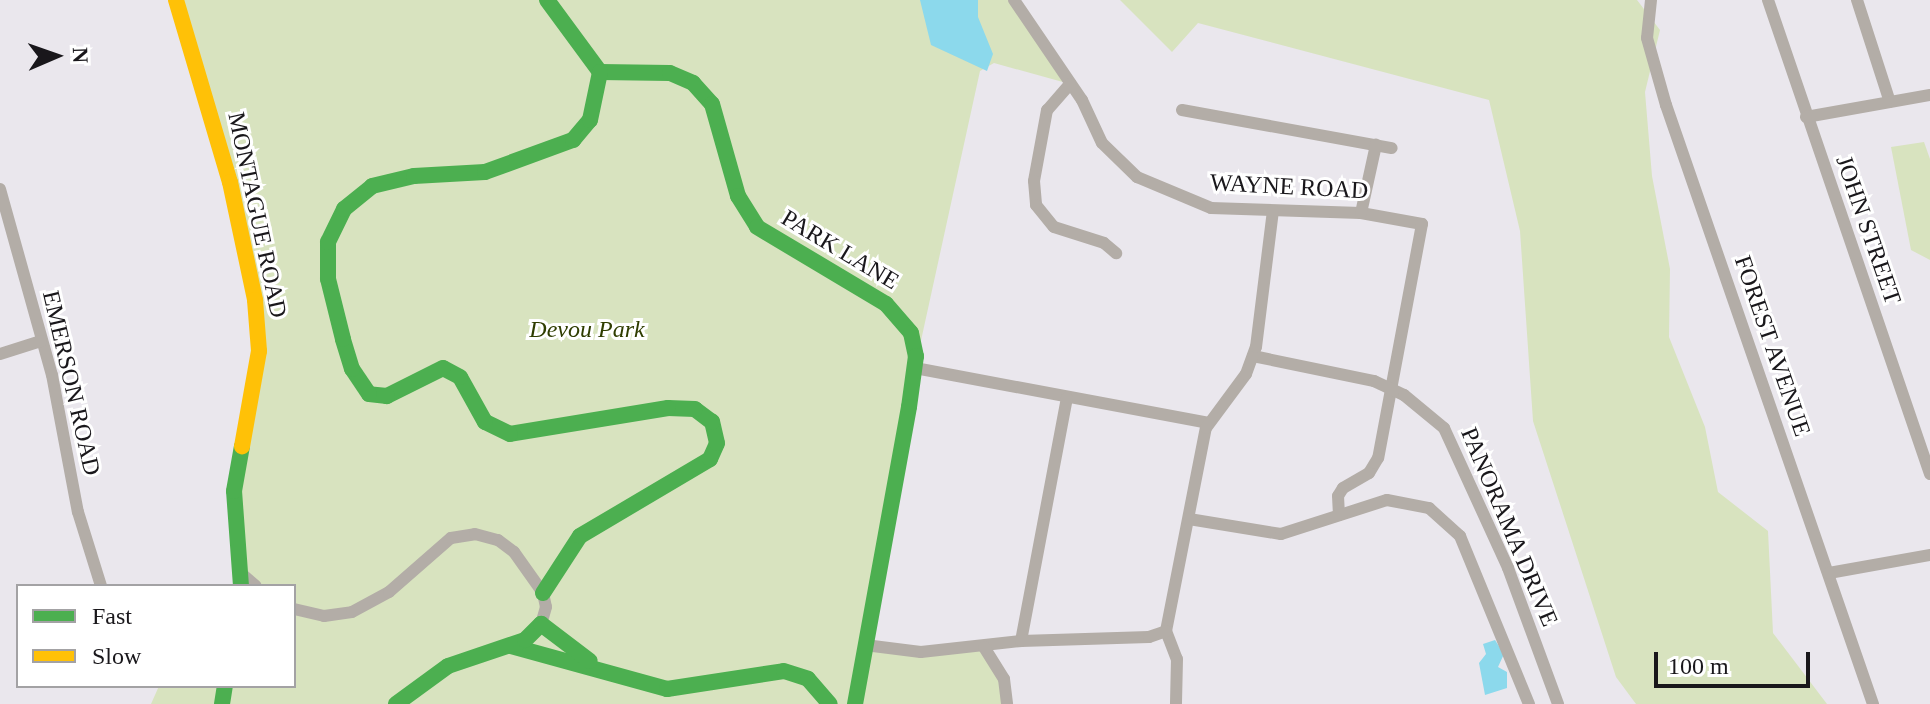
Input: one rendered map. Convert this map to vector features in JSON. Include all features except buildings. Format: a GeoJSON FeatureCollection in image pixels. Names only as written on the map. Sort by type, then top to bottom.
{"type":"FeatureCollection","features":[{"type":"Feature","properties":{"kind":"street","name":"MONTAGUE ROAD"},"geometry":{"type":"LineString","coordinates":[[176,0],[230,182],[255,300],[259,351],[234,491],[241,580]]}},
{"type":"Feature","properties":{"kind":"street"},"geometry":{"type":"LineString","coordinates":[[543,593],[580,536],[710,459],[717,443],[712,422],[695,409],[668,408],[510,434],[485,422],[460,377],[443,368],[387,396],[369,394],[352,369],[343,339],[328,279],[327,251],[344,209],[372,186],[414,176],[485,172],[573,140],[590,120],[600,72],[547,0]]}},
{"type":"Feature","properties":{"kind":"street","name":"WAYNE ROAD"},"geometry":{"type":"LineString","coordinates":[[1014,0],[1070,84],[1102,143],[1137,177],[1211,208],[1361,213],[1422,224],[1391,388]]}},
{"type":"Feature","properties":{"kind":"street","name":"FOREST AVENUE"},"geometry":{"type":"LineString","coordinates":[[1651,0],[1647,38],[1666,105],[1873,704]]}},
{"type":"Feature","properties":{"kind":"street","name":"JOHN STREET"},"geometry":{"type":"LineString","coordinates":[[1768,0],[1930,474]]}},
{"type":"Feature","properties":{"kind":"street"},"geometry":{"type":"LineString","coordinates":[[1857,0],[1890,102]]}},
{"type":"Feature","properties":{"kind":"street","name":"PARK LANE"},"geometry":{"type":"LineString","coordinates":[[600,72],[670,73],[693,83],[721,124],[738,196],[751,220],[782,245],[886,304],[911,333],[915,368],[855,704]]}},
{"type":"Feature","properties":{"kind":"street"},"geometry":{"type":"LineString","coordinates":[[1070,84],[1047,110],[1034,181],[1036,205],[1054,227],[1104,243],[1116,253]]}},
{"type":"Feature","properties":{"kind":"street"},"geometry":{"type":"LineString","coordinates":[[1806,117],[1930,95]]}},
{"type":"Feature","properties":{"kind":"street"},"geometry":{"type":"LineString","coordinates":[[1182,110],[1392,148]]}},
{"type":"Feature","properties":{"kind":"street"},"geometry":{"type":"LineString","coordinates":[[1361,213],[1376,145]]}},
{"type":"Feature","properties":{"kind":"street","name":"EMERSON ROAD"},"geometry":{"type":"LineString","coordinates":[[0,189],[41,341],[78,512],[100,584]]}},
{"type":"Feature","properties":{"kind":"street"},"geometry":{"type":"LineString","coordinates":[[1176,704],[1177,659],[1166,631],[1209,423],[1246,374],[1253,356],[1273,211]]}},
{"type":"Feature","properties":{"kind":"street"},"geometry":{"type":"LineString","coordinates":[[0,354],[41,341]]}},
{"type":"Feature","properties":{"kind":"street"},"geometry":{"type":"LineString","coordinates":[[1253,356],[1391,388],[1378,458],[1369,473],[1343,488],[1338,496],[1339,515]]}},
{"type":"Feature","properties":{"kind":"street"},"geometry":{"type":"LineString","coordinates":[[915,368],[1209,423]]}},
{"type":"Feature","properties":{"kind":"street","name":"PANORAMA DRIVE"},"geometry":{"type":"LineString","coordinates":[[1391,388],[1448,433],[1508,568],[1558,704]]}},
{"type":"Feature","properties":{"kind":"street"},"geometry":{"type":"LineString","coordinates":[[1021,641],[1067,398]]}},
{"type":"Feature","properties":{"kind":"street"},"geometry":{"type":"LineString","coordinates":[[1189,519],[1281,534],[1387,500],[1429,508],[1460,536],[1529,704]]}},
{"type":"Feature","properties":{"kind":"street"},"geometry":{"type":"LineString","coordinates":[[296,609],[324,616],[352,612],[389,592],[439,546],[465,534],[490,537],[506,545],[543,593],[546,607],[541,624],[511,646],[460,659],[396,704]]}},
{"type":"Feature","properties":{"kind":"street"},"geometry":{"type":"LineString","coordinates":[[1829,573],[1930,555]]}},
{"type":"Feature","properties":{"kind":"street"},"geometry":{"type":"LineString","coordinates":[[541,624],[602,669]]}},
{"type":"Feature","properties":{"kind":"street"},"geometry":{"type":"LineString","coordinates":[[865,645],[921,652],[1021,641],[1149,637],[1166,631]]}},
{"type":"Feature","properties":{"kind":"street"},"geometry":{"type":"LineString","coordinates":[[511,646],[674,690],[784,671],[808,679],[830,704]]}},
{"type":"Feature","properties":{"kind":"street"},"geometry":{"type":"LineString","coordinates":[[984,647],[1004,679],[1007,704]]}},
{"type":"Feature","properties":{"kind":"green space","name":"Devou Park"},"geometry":{"type":"Polygon","coordinates":[[[176,0],[1014,0],[1070,84],[994,63],[980,71],[915,368],[866,645],[984,647],[1001,673],[1007,704],[151,704],[158,688],[296,688],[296,584],[241,584],[234,491],[255,383],[255,300],[176,0]]]}},
{"type":"Feature","properties":{"kind":"green space"},"geometry":{"type":"Polygon","coordinates":[[[1120,0],[1637,0],[1660,30],[1645,92],[1652,176],[1670,269],[1669,337],[1705,427],[1718,492],[1768,531],[1773,633],[1827,704],[1636,704],[1616,677],[1533,421],[1520,231],[1489,100],[1198,23],[1172,52],[1120,0]]]}},
{"type":"Feature","properties":{"kind":"green space"},"geometry":{"type":"Polygon","coordinates":[[[1924,142],[1930,159],[1930,260],[1911,250],[1891,147],[1924,142]]]}},
{"type":"Feature","properties":{"kind":"water"},"geometry":{"type":"Polygon","coordinates":[[[920,0],[978,0],[978,17],[993,54],[987,71],[931,45],[920,0]]]}},
{"type":"Feature","properties":{"kind":"water"},"geometry":{"type":"Polygon","coordinates":[[[1495,640],[1504,654],[1498,667],[1507,672],[1507,688],[1485,695],[1479,663],[1486,654],[1483,644],[1495,640]]]}},
{"type":"Feature","properties":{"kind":"traffic: fast"},"geometry":{"type":"LineString","coordinates":[[547,0],[600,72]]}},
{"type":"Feature","properties":{"kind":"traffic: fast"},"geometry":{"type":"LineString","coordinates":[[600,72],[670,73],[693,83],[712,104],[738,196],[757,227],[886,304],[911,333],[916,356],[909,407],[855,704]]}},
{"type":"Feature","properties":{"kind":"traffic: fast"},"geometry":{"type":"LineString","coordinates":[[543,593],[580,536],[710,459],[717,443],[712,422],[695,409],[668,408],[510,434],[485,422],[460,377],[443,368],[387,396],[369,394],[352,369],[343,339],[328,279],[328,242],[344,209],[372,186],[414,176],[485,172],[573,140],[590,120],[600,72]]}},
{"type":"Feature","properties":{"kind":"traffic: fast"},"geometry":{"type":"LineString","coordinates":[[241,584],[234,491],[242,446]]}},
{"type":"Feature","properties":{"kind":"traffic: fast"},"geometry":{"type":"LineString","coordinates":[[396,704],[448,666],[525,640],[541,624],[590,661]]}},
{"type":"Feature","properties":{"kind":"traffic: fast"},"geometry":{"type":"LineString","coordinates":[[511,646],[667,689],[784,671],[808,679],[830,704]]}},
{"type":"Feature","properties":{"kind":"traffic: fast"},"geometry":{"type":"LineString","coordinates":[[222,704],[225,688]]}},
{"type":"Feature","properties":{"kind":"traffic: slow"},"geometry":{"type":"LineString","coordinates":[[176,0],[230,182],[255,300],[259,351],[242,446]]}}]}
